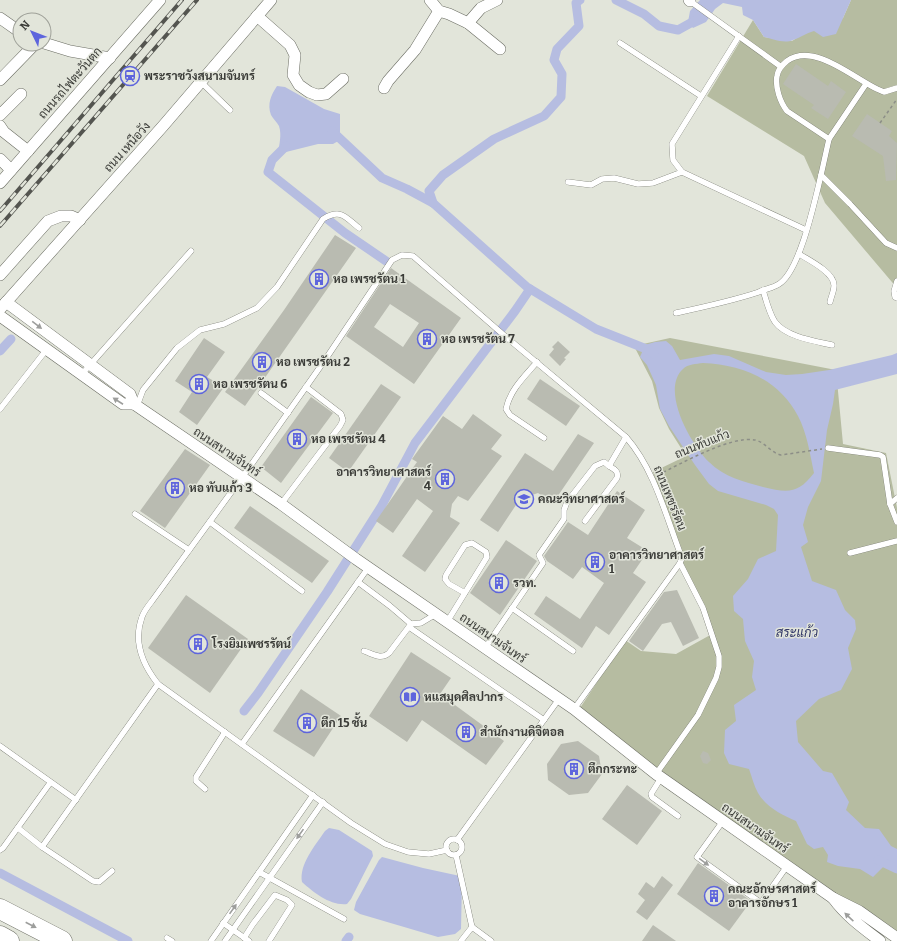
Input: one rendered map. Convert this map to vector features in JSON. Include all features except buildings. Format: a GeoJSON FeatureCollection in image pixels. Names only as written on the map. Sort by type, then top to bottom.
{"type":"FeatureCollection","features":[{"type":"Feature","properties":{"kind":"highway"},"geometry":{"type":"LineString","coordinates":[[0,909],[62,941]]}},
{"type":"Feature","properties":{"kind":"highway"},"geometry":{"type":"LineString","coordinates":[[0,936],[9,941]]}},
{"type":"Feature","properties":{"kind":"street","name":"ถนนรถไฟตะวันตก"},"geometry":{"type":"LineString","coordinates":[[0,183],[160,0]]}},
{"type":"Feature","properties":{"kind":"street","name":"ถนน เหนือวัง"},"geometry":{"type":"LineString","coordinates":[[3,305],[80,220],[271,0]]}},
{"type":"Feature","properties":{"kind":"street"},"geometry":{"type":"LineString","coordinates":[[430,0],[439,11],[468,23],[500,49]]}},
{"type":"Feature","properties":{"kind":"street"},"geometry":{"type":"LineString","coordinates":[[468,23],[481,8],[497,0]]}},
{"type":"Feature","properties":{"kind":"street"},"geometry":{"type":"LineString","coordinates":[[384,88],[388,81],[415,50],[439,11]]}},
{"type":"Feature","properties":{"kind":"street"},"geometry":{"type":"LineString","coordinates":[[258,16],[290,45],[295,55],[293,75],[299,85],[309,92],[317,95],[326,94],[343,79]]}},
{"type":"Feature","properties":{"kind":"street"},"geometry":{"type":"LineString","coordinates":[[0,18],[12,26]]}},
{"type":"Feature","properties":{"kind":"street"},"geometry":{"type":"LineString","coordinates":[[52,45],[70,51],[110,58]]}},
{"type":"Feature","properties":{"kind":"street"},"geometry":{"type":"LineString","coordinates":[[0,80],[27,52]]}},
{"type":"Feature","properties":{"kind":"street"},"geometry":{"type":"LineString","coordinates":[[0,115],[21,94]]}},
{"type":"Feature","properties":{"kind":"street"},"geometry":{"type":"LineString","coordinates":[[0,126],[4,132],[28,151]]}},
{"type":"Feature","properties":{"kind":"street"},"geometry":{"type":"LineString","coordinates":[[0,159],[11,170]]}},
{"type":"Feature","properties":{"kind":"street"},"geometry":{"type":"LineString","coordinates":[[0,275],[48,221],[61,216],[71,216],[80,220]]}},
{"type":"Feature","properties":{"kind":"street","name":"ถนนสนามจันทร์"},"geometry":{"type":"LineString","coordinates":[[3,305],[91,365],[130,394],[136,405],[281,504],[368,568],[574,709],[659,776],[722,821],[833,898],[859,911],[897,938]]}},
{"type":"Feature","properties":{"kind":"street","name":"ถนนสนามจันทร์"},"geometry":{"type":"LineString","coordinates":[[0,316],[123,404],[136,405]]}},
{"type":"Feature","properties":{"kind":"street","name":"ถนนสนามจันทร์"},"geometry":{"type":"LineString","coordinates":[[833,898],[853,921],[880,941]]}},
{"type":"Feature","properties":{"kind":"lane"},"geometry":{"type":"LineString","coordinates":[[689,0],[780,66]]}},
{"type":"Feature","properties":{"kind":"lane"},"geometry":{"type":"LineString","coordinates":[[738,36],[672,144],[673,160],[682,172],[806,230]]}},
{"type":"Feature","properties":{"kind":"lane"},"geometry":{"type":"LineString","coordinates":[[620,43],[701,96]]}},
{"type":"Feature","properties":{"kind":"lane"},"geometry":{"type":"LineString","coordinates":[[829,139],[782,105],[777,87],[777,75],[780,66],[789,60],[801,56],[820,57],[866,84],[884,92],[897,88]]}},
{"type":"Feature","properties":{"kind":"lane"},"geometry":{"type":"LineString","coordinates":[[201,82],[230,110]]}},
{"type":"Feature","properties":{"kind":"lane"},"geometry":{"type":"LineString","coordinates":[[676,313],[740,298],[763,290],[779,284],[791,273],[812,216],[829,139],[866,84]]}},
{"type":"Feature","properties":{"kind":"lane"},"geometry":{"type":"LineString","coordinates":[[568,182],[591,185],[602,179],[614,178],[638,184],[653,183],[682,172]]}},
{"type":"Feature","properties":{"kind":"lane"},"geometry":{"type":"LineString","coordinates":[[821,175],[886,243],[897,248]]}},
{"type":"Feature","properties":{"kind":"lane"},"geometry":{"type":"LineString","coordinates":[[136,405],[143,390],[177,348],[200,330],[224,324],[257,308],[278,287],[323,219],[332,214],[342,214],[359,228]]}},
{"type":"Feature","properties":{"kind":"lane"},"geometry":{"type":"LineString","coordinates":[[82,374],[191,251]]}},
{"type":"Feature","properties":{"kind":"lane"},"geometry":{"type":"LineString","coordinates":[[799,254],[831,277],[834,284],[830,302]]}},
{"type":"Feature","properties":{"kind":"lane","name":"ถนนเพชรรัตน"},"geometry":{"type":"LineString","coordinates":[[158,684],[150,674],[143,660],[139,644],[138,630],[142,615],[288,413],[392,260],[402,255],[413,256],[506,337],[626,437],[634,446],[652,478],[682,558],[680,563],[703,608],[719,656],[719,667],[716,678],[698,715],[659,776],[651,794],[652,797],[678,816]]}},
{"type":"Feature","properties":{"kind":"lane"},"geometry":{"type":"LineString","coordinates":[[897,281],[894,291],[895,297],[897,298]]}},
{"type":"Feature","properties":{"kind":"lane"},"geometry":{"type":"LineString","coordinates":[[763,290],[774,321],[781,329],[790,334],[832,346]]}},
{"type":"Feature","properties":{"kind":"lane"},"geometry":{"type":"LineString","coordinates":[[0,409],[47,349]]}},
{"type":"Feature","properties":{"kind":"lane"},"geometry":{"type":"LineString","coordinates":[[537,362],[515,388],[508,400],[506,410],[510,416],[544,438]]}},
{"type":"Feature","properties":{"kind":"lane"},"geometry":{"type":"LineString","coordinates":[[281,504],[343,420],[340,414],[306,387]]}},
{"type":"Feature","properties":{"kind":"lane"},"geometry":{"type":"LineString","coordinates":[[261,393],[288,413]]}},
{"type":"Feature","properties":{"kind":"lane"},"geometry":{"type":"LineString","coordinates":[[609,466],[626,437]]}},
{"type":"Feature","properties":{"kind":"lane"},"geometry":{"type":"LineString","coordinates":[[828,448],[880,455],[883,457],[890,504],[897,522]]}},
{"type":"Feature","properties":{"kind":"lane"},"geometry":{"type":"LineString","coordinates":[[485,649],[543,563],[538,555],[564,519],[564,510],[567,502],[595,466],[604,462],[617,471],[617,478],[585,521]]}},
{"type":"Feature","properties":{"kind":"lane"},"geometry":{"type":"LineString","coordinates":[[890,504],[897,498]]}},
{"type":"Feature","properties":{"kind":"lane"},"geometry":{"type":"LineString","coordinates":[[135,514],[189,550]]}},
{"type":"Feature","properties":{"kind":"lane"},"geometry":{"type":"LineString","coordinates":[[210,522],[302,591]]}},
{"type":"Feature","properties":{"kind":"lane"},"geometry":{"type":"LineString","coordinates":[[850,553],[897,541]]}},
{"type":"Feature","properties":{"kind":"lane"},"geometry":{"type":"LineString","coordinates":[[448,622],[465,593],[487,555],[484,550],[472,544],[465,545],[446,575],[445,580],[465,593]]}},
{"type":"Feature","properties":{"kind":"lane"},"geometry":{"type":"LineString","coordinates":[[574,709],[680,563]]}},
{"type":"Feature","properties":{"kind":"lane"},"geometry":{"type":"LineString","coordinates":[[242,744],[368,568]]}},
{"type":"Feature","properties":{"kind":"lane"},"geometry":{"type":"LineString","coordinates":[[358,582],[390,606],[410,625],[544,720]]}},
{"type":"Feature","properties":{"kind":"lane"},"geometry":{"type":"LineString","coordinates":[[512,608],[573,651]]}},
{"type":"Feature","properties":{"kind":"lane"},"geometry":{"type":"LineString","coordinates":[[364,651],[384,657],[389,653],[410,625],[421,623],[436,614]]}},
{"type":"Feature","properties":{"kind":"lane"},"geometry":{"type":"LineString","coordinates":[[42,847],[158,684],[362,830],[385,844],[408,852],[429,854],[447,850]]}},
{"type":"Feature","properties":{"kind":"lane"},"geometry":{"type":"LineString","coordinates":[[457,840],[559,699]]}},
{"type":"Feature","properties":{"kind":"lane"},"geometry":{"type":"LineString","coordinates":[[205,789],[196,781],[196,777],[225,732]]}},
{"type":"Feature","properties":{"kind":"lane"},"geometry":{"type":"LineString","coordinates":[[0,746],[50,783],[76,800]]}},
{"type":"Feature","properties":{"kind":"lane"},"geometry":{"type":"LineString","coordinates":[[0,850],[18,828],[50,783]]}},
{"type":"Feature","properties":{"kind":"lane"},"geometry":{"type":"LineString","coordinates":[[211,941],[313,795]]}},
{"type":"Feature","properties":{"kind":"lane"},"geometry":{"type":"LineString","coordinates":[[225,941],[323,802]]}},
{"type":"Feature","properties":{"kind":"lane"},"geometry":{"type":"LineString","coordinates":[[722,821],[697,857],[761,902],[787,866]]}},
{"type":"Feature","properties":{"kind":"lane"},"geometry":{"type":"LineString","coordinates":[[18,828],[42,847],[93,881],[99,882],[112,870]]}},
{"type":"Feature","properties":{"kind":"lane"},"geometry":{"type":"LineString","coordinates":[[454,839],[461,843],[462,848],[456,855],[450,854],[447,850],[447,843],[454,839]]}},
{"type":"Feature","properties":{"kind":"lane"},"geometry":{"type":"LineString","coordinates":[[456,855],[472,927],[491,941]]}},
{"type":"Feature","properties":{"kind":"lane"},"geometry":{"type":"LineString","coordinates":[[258,872],[344,920]]}},
{"type":"Feature","properties":{"kind":"lane"},"geometry":{"type":"LineString","coordinates":[[223,923],[246,939],[252,924],[275,895],[287,900],[292,905],[269,941]]}},
{"type":"Feature","properties":{"kind":"lane"},"geometry":{"type":"LineString","coordinates":[[461,941],[472,927]]}},
{"type":"Feature","properties":{"kind":"lane"},"geometry":{"type":"LineString","coordinates":[[894,941],[897,938]]}},
{"type":"Feature","properties":{"kind":"path"},"geometry":{"type":"LineString","coordinates":[[880,123],[897,98]]}},
{"type":"Feature","properties":{"kind":"path","name":"ถนนทับแก้ว"},"geometry":{"type":"LineString","coordinates":[[652,478],[705,452],[733,442],[750,440],[759,442],[776,454],[781,455],[828,448]]}},
{"type":"Feature","properties":{"kind":"green space"},"geometry":{"type":"Polygon","coordinates":[[[851,0],[897,0],[897,288],[825,203],[804,156],[707,96],[753,20],[764,37],[792,41],[803,34],[843,18],[851,0]]]}},
{"type":"Feature","properties":{"kind":"green space"},"geometry":{"type":"Polygon","coordinates":[[[670,338],[836,370],[843,444],[886,453],[897,508],[897,934],[833,898],[656,774],[580,708],[625,640],[641,651],[676,654],[712,634],[683,565],[653,472],[684,457],[681,448],[669,429],[659,408],[652,381],[634,346],[670,338]]]}},
{"type":"Feature","properties":{"kind":"water"},"geometry":{"type":"Polygon","coordinates":[[[700,0],[851,0],[836,34],[823,37],[814,31],[786,42],[764,37],[753,20],[743,15],[742,7],[723,3],[715,9],[706,22],[693,28],[688,22],[690,11],[700,0]]]}},
{"type":"Feature","properties":{"kind":"water"},"geometry":{"type":"Polygon","coordinates":[[[277,86],[285,87],[324,109],[340,114],[340,140],[333,144],[318,144],[278,154],[280,129],[271,115],[269,107],[271,96],[277,86]]]}},
{"type":"Feature","properties":{"kind":"water","name":"สระแก้ว"},"geometry":{"type":"Polygon","coordinates":[[[666,341],[672,346],[680,360],[714,354],[729,356],[766,372],[786,375],[829,370],[897,353],[897,374],[835,390],[827,430],[821,481],[808,507],[803,525],[808,542],[801,547],[812,581],[836,590],[845,610],[855,620],[856,629],[848,648],[852,669],[841,690],[819,699],[796,721],[798,742],[823,771],[832,773],[849,802],[846,810],[865,828],[879,829],[891,846],[897,849],[897,869],[886,864],[873,877],[860,869],[838,866],[827,862],[828,855],[823,847],[814,849],[807,844],[796,821],[775,810],[761,798],[755,787],[749,769],[729,764],[724,753],[725,730],[736,721],[734,705],[756,690],[752,677],[754,661],[745,641],[743,619],[734,611],[733,596],[748,579],[758,559],[776,551],[778,515],[774,509],[766,505],[718,491],[709,484],[695,465],[669,426],[660,409],[656,385],[647,365],[640,357],[645,345],[666,341]],[[703,363],[690,365],[683,369],[677,378],[675,390],[676,403],[687,431],[694,443],[709,462],[721,472],[734,478],[772,489],[786,491],[803,485],[814,473],[804,429],[790,403],[770,383],[758,376],[718,364],[703,363]]]}},
{"type":"Feature","properties":{"kind":"water"},"geometry":{"type":"Polygon","coordinates":[[[329,828],[339,830],[372,851],[373,856],[347,904],[329,901],[302,882],[305,862],[325,831],[329,828]]]}},
{"type":"Feature","properties":{"kind":"water"},"geometry":{"type":"Polygon","coordinates":[[[382,857],[460,876],[462,881],[461,929],[455,934],[438,937],[360,914],[354,910],[356,902],[382,857]]]}},
{"type":"Feature","properties":{"kind":"waterway"},"geometry":{"type":"LineString","coordinates":[[580,0],[576,3],[579,26],[557,49],[554,60],[562,74],[561,97],[544,116],[494,139],[443,175],[429,191],[433,203],[527,287],[596,329],[649,350],[654,354]]}},
{"type":"Feature","properties":{"kind":"waterway"},"geometry":{"type":"LineString","coordinates":[[616,0],[644,14],[659,26],[678,30],[696,20],[714,0]]}},
{"type":"Feature","properties":{"kind":"waterway"},"geometry":{"type":"LineString","coordinates":[[332,131],[382,178],[433,203]]}},
{"type":"Feature","properties":{"kind":"waterway"},"geometry":{"type":"LineString","coordinates":[[286,146],[272,160],[268,172],[345,233],[386,261]]}},
{"type":"Feature","properties":{"kind":"waterway"},"geometry":{"type":"LineString","coordinates":[[244,711],[327,592],[381,507],[415,443],[530,289]]}},
{"type":"Feature","properties":{"kind":"waterway"},"geometry":{"type":"LineString","coordinates":[[0,351],[11,339]]}},
{"type":"Feature","properties":{"kind":"waterway"},"geometry":{"type":"LineString","coordinates":[[878,860],[897,869]]}},
{"type":"Feature","properties":{"kind":"waterway"},"geometry":{"type":"LineString","coordinates":[[0,873],[128,941]]}},
{"type":"Feature","properties":{"kind":"waterway"},"geometry":{"type":"LineString","coordinates":[[346,941],[349,937]]}},
{"type":"Feature","properties":{"kind":"railway"},"geometry":{"type":"LineString","coordinates":[[0,211],[182,0]]}},
{"type":"Feature","properties":{"kind":"railway"},"geometry":{"type":"LineString","coordinates":[[0,226],[197,0]]}},
{"type":"Feature","properties":{"kind":"place","name":"พระราชวังสนามจันทร์"},"geometry":{"type":"Point","coordinates":[130,76]}},
{"type":"Feature","properties":{"kind":"place","name":"หอ เพรชรัตน 1"},"geometry":{"type":"Point","coordinates":[319,279]}},
{"type":"Feature","properties":{"kind":"place","name":"หอ เพรชรัตน 7"},"geometry":{"type":"Point","coordinates":[427,339]}},
{"type":"Feature","properties":{"kind":"place","name":"หอ เพรชรัตน 2"},"geometry":{"type":"Point","coordinates":[262,362]}},
{"type":"Feature","properties":{"kind":"place","name":"หอ เพรชรัตน 6"},"geometry":{"type":"Point","coordinates":[199,384]}},
{"type":"Feature","properties":{"kind":"place","name":"หอ เพรชรัตน 4"},"geometry":{"type":"Point","coordinates":[297,439]}},
{"type":"Feature","properties":{"kind":"place","name":"อาคารวิทยาศาสตร์ 4"},"geometry":{"type":"Point","coordinates":[445,479]}},
{"type":"Feature","properties":{"kind":"place","name":"หอ ทับแก้ว 3"},"geometry":{"type":"Point","coordinates":[175,488]}},
{"type":"Feature","properties":{"kind":"place","name":"คณะวิทยาศาสตร์"},"geometry":{"type":"Point","coordinates":[524,499]}},
{"type":"Feature","properties":{"kind":"place","name":"อาคารวิทยาศาสตร์ 1"},"geometry":{"type":"Point","coordinates":[595,562]}},
{"type":"Feature","properties":{"kind":"place","name":"รวท."},"geometry":{"type":"Point","coordinates":[499,583]}},
{"type":"Feature","properties":{"kind":"place","name":"โรงยิมเพชรรัตน์"},"geometry":{"type":"Point","coordinates":[198,644]}},
{"type":"Feature","properties":{"kind":"place","name":"หแสมุดศิลปากร"},"geometry":{"type":"Point","coordinates":[410,697]}},
{"type":"Feature","properties":{"kind":"place","name":"ตึก 15 ชั้น"},"geometry":{"type":"Point","coordinates":[307,723]}},
{"type":"Feature","properties":{"kind":"place","name":"สำนักงานดิจิตอล"},"geometry":{"type":"Point","coordinates":[466,732]}},
{"type":"Feature","properties":{"kind":"place","name":"ตึกกระทะ"},"geometry":{"type":"Point","coordinates":[574,769]}},
{"type":"Feature","properties":{"kind":"place","name":"คณะอักษรศาสตร์ อาคารอักษร 1"},"geometry":{"type":"Point","coordinates":[714,896]}}]}
